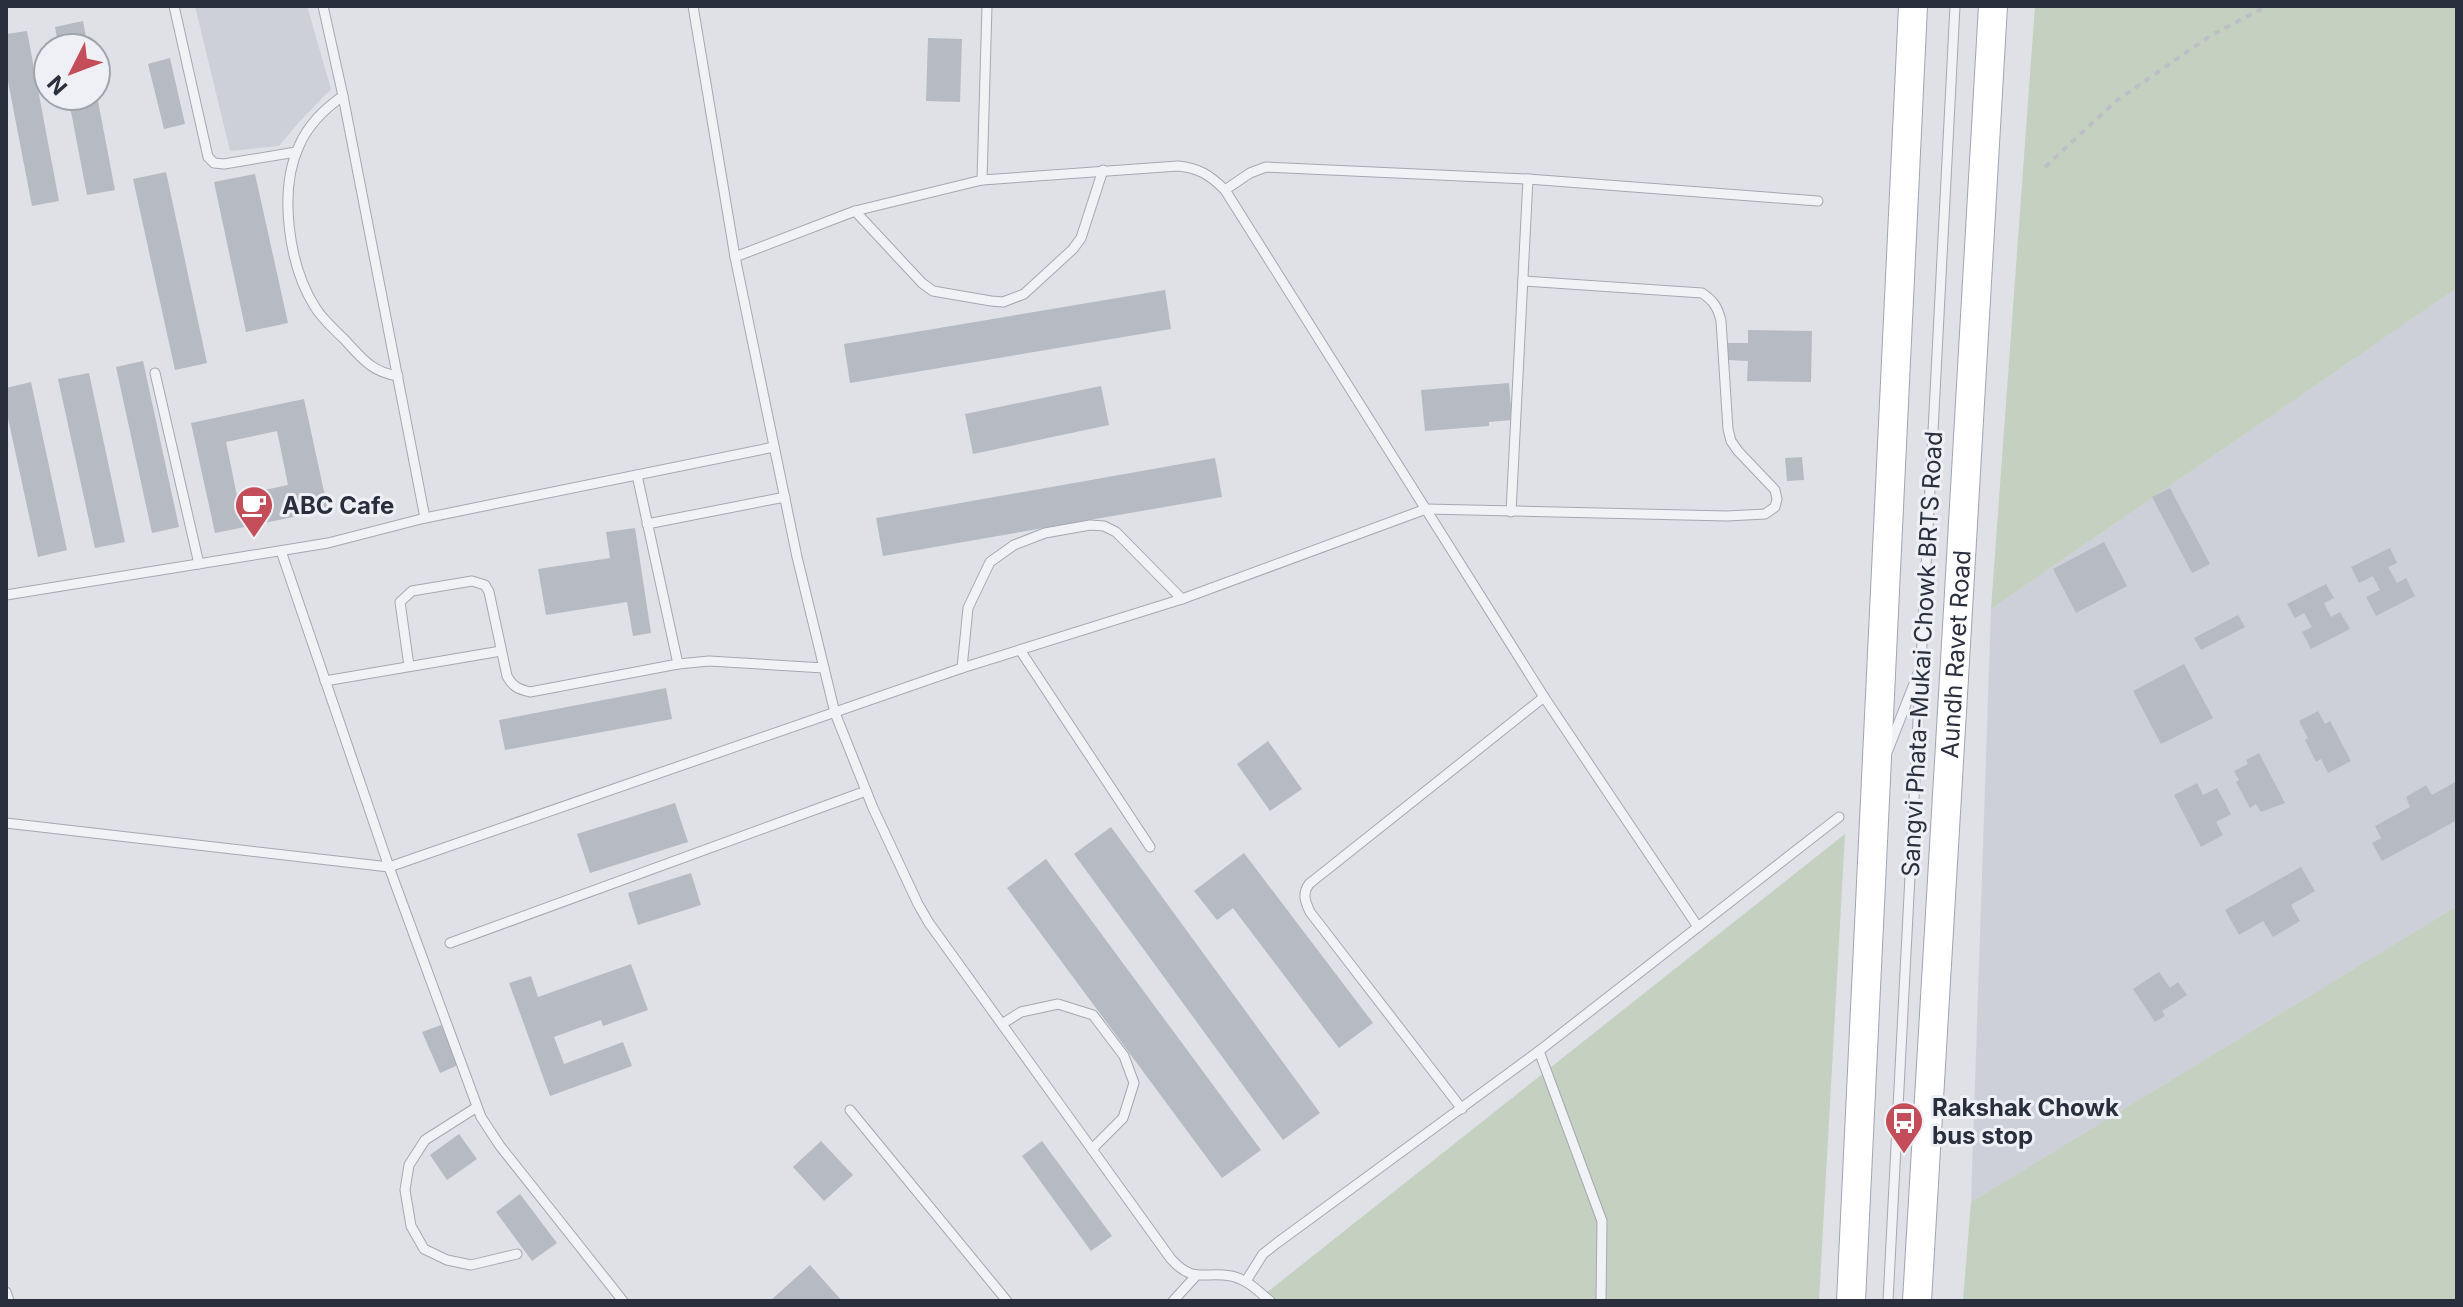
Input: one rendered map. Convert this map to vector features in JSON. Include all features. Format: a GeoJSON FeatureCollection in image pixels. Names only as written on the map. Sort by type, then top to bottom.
{"type":"FeatureCollection","features":[{"type":"Feature","properties":{"kind":"main road"},"geometry":{"type":"LineString","coordinates":[[1851,1301],[1913,6]]}},
{"type":"Feature","properties":{"kind":"main road","name":"Aundh Ravet Road"},"geometry":{"type":"LineString","coordinates":[[1917,1301],[1993,6]]}},
{"type":"Feature","properties":{"kind":"lane"},"geometry":{"type":"LineString","coordinates":[[174,6],[208,157],[214,163],[224,164],[296,152]]}},
{"type":"Feature","properties":{"kind":"lane"},"geometry":{"type":"LineString","coordinates":[[323,6],[425,518]]}},
{"type":"Feature","properties":{"kind":"lane"},"geometry":{"type":"LineString","coordinates":[[693,6],[735,257],[785,497],[835,713],[866,791],[918,904],[1171,1259],[1182,1271],[1195,1277],[1230,1276],[1246,1281],[1270,1301]]}},
{"type":"Feature","properties":{"kind":"lane"},"geometry":{"type":"LineString","coordinates":[[982,180],[987,6]]}},
{"type":"Feature","properties":{"kind":"lane","name":"Sangvi Phata-Mukai Chowk BRTS Road"},"geometry":{"type":"LineString","coordinates":[[1888,1301],[1955,6]]}},
{"type":"Feature","properties":{"kind":"lane"},"geometry":{"type":"LineString","coordinates":[[343,96],[322,112],[296,152],[289,197],[294,263],[316,311],[374,370],[398,376]]}},
{"type":"Feature","properties":{"kind":"lane"},"geometry":{"type":"LineString","coordinates":[[735,257],[855,211],[982,180],[1178,166],[1194,168],[1210,175],[1225,190],[1544,697],[1698,927]]}},
{"type":"Feature","properties":{"kind":"lane"},"geometry":{"type":"LineString","coordinates":[[1225,190],[1250,173],[1266,167],[1528,179],[1818,201]]}},
{"type":"Feature","properties":{"kind":"lane"},"geometry":{"type":"LineString","coordinates":[[855,211],[933,291],[1003,302],[1024,294],[1073,249],[1081,238],[1103,170]]}},
{"type":"Feature","properties":{"kind":"lane"},"geometry":{"type":"LineString","coordinates":[[1511,512],[1528,179]]}},
{"type":"Feature","properties":{"kind":"lane"},"geometry":{"type":"LineString","coordinates":[[6,823],[389,867],[962,668],[1182,599],[1426,509],[1727,516],[1765,514],[1775,507],[1775,490],[1731,441],[1721,321],[1711,299],[1702,293],[1523,281]]}},
{"type":"Feature","properties":{"kind":"lane"},"geometry":{"type":"LineString","coordinates":[[155,373],[199,564]]}},
{"type":"Feature","properties":{"kind":"lane"},"geometry":{"type":"LineString","coordinates":[[6,595],[328,543],[425,518],[774,447]]}},
{"type":"Feature","properties":{"kind":"lane"},"geometry":{"type":"LineString","coordinates":[[637,475],[678,664]]}},
{"type":"Feature","properties":{"kind":"lane"},"geometry":{"type":"LineString","coordinates":[[647,524],[785,497]]}},
{"type":"Feature","properties":{"kind":"lane"},"geometry":{"type":"LineString","coordinates":[[962,668],[968,608],[990,562],[1014,545],[1045,533],[1090,525],[1104,526],[1116,532],[1182,599]]}},
{"type":"Feature","properties":{"kind":"lane"},"geometry":{"type":"LineString","coordinates":[[281,551],[389,867],[481,1117],[500,1146],[623,1301]]}},
{"type":"Feature","properties":{"kind":"lane"},"geometry":{"type":"LineString","coordinates":[[409,666],[400,602],[412,591],[472,581],[485,585],[489,592],[507,676],[512,685],[530,692],[678,664],[721,661],[824,668]]}},
{"type":"Feature","properties":{"kind":"lane"},"geometry":{"type":"LineString","coordinates":[[1020,650],[1150,847]]}},
{"type":"Feature","properties":{"kind":"lane"},"geometry":{"type":"LineString","coordinates":[[325,681],[501,651]]}},
{"type":"Feature","properties":{"kind":"lane"},"geometry":{"type":"LineString","coordinates":[[1875,782],[1922,664]]}},
{"type":"Feature","properties":{"kind":"lane"},"geometry":{"type":"LineString","coordinates":[[1462,1109],[1310,912],[1304,901],[1305,891],[1309,884],[1544,697]]}},
{"type":"Feature","properties":{"kind":"lane"},"geometry":{"type":"LineString","coordinates":[[450,943],[866,791]]}},
{"type":"Feature","properties":{"kind":"lane"},"geometry":{"type":"LineString","coordinates":[[1246,1281],[1263,1254],[1277,1243],[1539,1051],[1839,817]]}},
{"type":"Feature","properties":{"kind":"lane"},"geometry":{"type":"LineString","coordinates":[[1002,1024],[1021,1012],[1058,1004],[1093,1015],[1124,1056],[1134,1083],[1123,1118],[1092,1149]]}},
{"type":"Feature","properties":{"kind":"lane"},"geometry":{"type":"LineString","coordinates":[[1539,1051],[1602,1221],[1601,1301]]}},
{"type":"Feature","properties":{"kind":"lane"},"geometry":{"type":"LineString","coordinates":[[477,1107],[425,1140],[409,1165],[405,1190],[411,1226],[424,1249],[447,1260],[471,1265],[517,1254]]}},
{"type":"Feature","properties":{"kind":"lane"},"geometry":{"type":"LineString","coordinates":[[850,1110],[1007,1301]]}},
{"type":"Feature","properties":{"kind":"lane"},"geometry":{"type":"LineString","coordinates":[[1173,1301],[1195,1277]]}},
{"type":"Feature","properties":{"kind":"lane"},"geometry":{"type":"LineString","coordinates":[[6,1292],[9,1301]]}},
{"type":"Feature","properties":{"kind":"path"},"geometry":{"type":"LineString","coordinates":[[2045,167],[2116,101],[2210,36],[2267,6]]}},
{"type":"Feature","properties":{"kind":"shaded area"},"geometry":{"type":"Polygon","coordinates":[[[195,6],[307,6],[331,89],[279,146],[230,151],[195,6]]]}},
{"type":"Feature","properties":{"kind":"shaded area"},"geometry":{"type":"Polygon","coordinates":[[[2457,288],[2457,906],[1971,1202],[1991,609],[2457,288]]]}},
{"type":"Feature","properties":{"kind":"green space"},"geometry":{"type":"Polygon","coordinates":[[[2035,6],[2457,6],[2457,288],[1991,609],[2035,6]]]}},
{"type":"Feature","properties":{"kind":"green space"},"geometry":{"type":"Polygon","coordinates":[[[1845,834],[1819,1301],[1256,1301],[1845,834]]]}},
{"type":"Feature","properties":{"kind":"green space"},"geometry":{"type":"Polygon","coordinates":[[[2457,906],[2457,1301],[1963,1301],[1971,1202],[2457,906]]]}},
{"type":"Feature","properties":{"kind":"building"},"geometry":{"type":"Polygon","coordinates":[[[83,21],[85,32],[56,32],[55,27],[83,21]]]}},
{"type":"Feature","properties":{"kind":"building"},"geometry":{"type":"Polygon","coordinates":[[[27,31],[32,58],[32,112],[42,112],[59,201],[32,206],[6,71],[6,34],[27,31]]]}},
{"type":"Feature","properties":{"kind":"building"},"geometry":{"type":"Polygon","coordinates":[[[928,38],[962,39],[960,102],[926,101],[928,38]]]}},
{"type":"Feature","properties":{"kind":"building"},"geometry":{"type":"Polygon","coordinates":[[[170,58],[185,124],[164,129],[148,64],[170,58]]]}},
{"type":"Feature","properties":{"kind":"building"},"geometry":{"type":"Polygon","coordinates":[[[71,112],[100,112],[115,190],[87,195],[71,112]]]}},
{"type":"Feature","properties":{"kind":"building"},"geometry":{"type":"Polygon","coordinates":[[[166,172],[207,363],[175,370],[133,179],[166,172]]]}},
{"type":"Feature","properties":{"kind":"building"},"geometry":{"type":"Polygon","coordinates":[[[255,174],[288,323],[246,332],[214,182],[255,174]]]}},
{"type":"Feature","properties":{"kind":"building"},"geometry":{"type":"Polygon","coordinates":[[[1165,290],[1171,329],[850,383],[844,344],[1165,290]]]}},
{"type":"Feature","properties":{"kind":"building"},"geometry":{"type":"Polygon","coordinates":[[[1748,330],[1812,331],[1811,382],[1747,381],[1748,361],[1728,360],[1728,343],[1748,343],[1748,330]]]}},
{"type":"Feature","properties":{"kind":"building"},"geometry":{"type":"Polygon","coordinates":[[[143,361],[179,527],[152,533],[116,367],[143,361]]]}},
{"type":"Feature","properties":{"kind":"building"},"geometry":{"type":"Polygon","coordinates":[[[89,373],[125,542],[95,548],[58,379],[89,373]]]}},
{"type":"Feature","properties":{"kind":"building"},"geometry":{"type":"Polygon","coordinates":[[[31,382],[67,550],[38,557],[6,409],[6,388],[31,382]]]}},
{"type":"Feature","properties":{"kind":"building"},"geometry":{"type":"Polygon","coordinates":[[[1509,383],[1512,420],[1489,422],[1489,426],[1425,431],[1421,390],[1509,383]]]}},
{"type":"Feature","properties":{"kind":"building"},"geometry":{"type":"Polygon","coordinates":[[[1101,386],[1109,425],[973,454],[965,414],[1101,386]]]}},
{"type":"Feature","properties":{"kind":"building"},"geometry":{"type":"Polygon","coordinates":[[[304,399],[328,510],[215,533],[191,423],[304,399]],[[277,431],[226,442],[237,496],[288,485],[277,431]]]}},
{"type":"Feature","properties":{"kind":"building"},"geometry":{"type":"Polygon","coordinates":[[[1802,457],[1804,480],[1787,481],[1785,458],[1802,457]]]}},
{"type":"Feature","properties":{"kind":"building"},"geometry":{"type":"Polygon","coordinates":[[[1215,458],[1222,497],[883,556],[876,518],[1215,458]]]}},
{"type":"Feature","properties":{"kind":"building"},"geometry":{"type":"Polygon","coordinates":[[[2170,488],[2210,564],[2192,573],[2152,497],[2170,488]]]}},
{"type":"Feature","properties":{"kind":"building"},"geometry":{"type":"Polygon","coordinates":[[[635,528],[651,633],[633,636],[627,602],[546,615],[538,569],[610,558],[606,532],[635,528]]]}},
{"type":"Feature","properties":{"kind":"building"},"geometry":{"type":"Polygon","coordinates":[[[2104,542],[2127,586],[2076,613],[2053,569],[2104,542]]]}},
{"type":"Feature","properties":{"kind":"building"},"geometry":{"type":"Polygon","coordinates":[[[2390,548],[2397,563],[2388,567],[2397,583],[2406,578],[2415,596],[2376,616],[2366,597],[2380,590],[2373,576],[2359,583],[2351,567],[2390,548]]]}},
{"type":"Feature","properties":{"kind":"building"},"geometry":{"type":"Polygon","coordinates":[[[2326,584],[2334,598],[2324,603],[2331,617],[2340,612],[2350,629],[2311,649],[2302,632],[2312,627],[2304,613],[2295,618],[2287,604],[2326,584]]]}},
{"type":"Feature","properties":{"kind":"building"},"geometry":{"type":"Polygon","coordinates":[[[2238,615],[2245,627],[2201,650],[2194,638],[2238,615]]]}},
{"type":"Feature","properties":{"kind":"building"},"geometry":{"type":"Polygon","coordinates":[[[2184,664],[2213,718],[2161,744],[2133,691],[2184,664]]]}},
{"type":"Feature","properties":{"kind":"building"},"geometry":{"type":"Polygon","coordinates":[[[666,688],[672,719],[505,750],[499,720],[666,688]]]}},
{"type":"Feature","properties":{"kind":"building"},"geometry":{"type":"Polygon","coordinates":[[[2318,711],[2325,724],[2330,721],[2351,761],[2328,773],[2321,759],[2316,762],[2299,721],[2318,711]]]}},
{"type":"Feature","properties":{"kind":"building"},"geometry":{"type":"Polygon","coordinates":[[[1268,741],[1302,789],[1270,811],[1237,764],[1268,741]]]}},
{"type":"Feature","properties":{"kind":"building"},"geometry":{"type":"Polygon","coordinates":[[[2259,753],[2285,803],[2261,812],[2256,804],[2250,808],[2236,782],[2239,780],[2234,771],[2248,764],[2246,760],[2259,753]]]}},
{"type":"Feature","properties":{"kind":"building"},"geometry":{"type":"Polygon","coordinates":[[[2457,781],[2457,820],[2382,861],[2372,843],[2381,838],[2375,826],[2410,807],[2406,797],[2426,785],[2432,795],[2457,781]]]}},
{"type":"Feature","properties":{"kind":"building"},"geometry":{"type":"Polygon","coordinates":[[[2197,783],[2203,795],[2217,788],[2231,814],[2216,822],[2223,835],[2201,847],[2174,795],[2197,783]]]}},
{"type":"Feature","properties":{"kind":"building"},"geometry":{"type":"Polygon","coordinates":[[[675,803],[688,842],[590,873],[577,834],[675,803]]]}},
{"type":"Feature","properties":{"kind":"building"},"geometry":{"type":"Polygon","coordinates":[[[1111,827],[1320,1113],[1283,1140],[1074,854],[1111,827]]]}},
{"type":"Feature","properties":{"kind":"building"},"geometry":{"type":"Polygon","coordinates":[[[1244,853],[1373,1023],[1339,1048],[1233,908],[1217,920],[1194,891],[1244,853]]]}},
{"type":"Feature","properties":{"kind":"building"},"geometry":{"type":"Polygon","coordinates":[[[1046,859],[1261,1150],[1222,1178],[1007,888],[1046,859]]]}},
{"type":"Feature","properties":{"kind":"building"},"geometry":{"type":"Polygon","coordinates":[[[2301,867],[2315,891],[2291,905],[2300,921],[2273,937],[2263,921],[2239,935],[2225,910],[2301,867]]]}},
{"type":"Feature","properties":{"kind":"building"},"geometry":{"type":"Polygon","coordinates":[[[691,873],[701,905],[638,925],[628,893],[691,873]]]}},
{"type":"Feature","properties":{"kind":"building"},"geometry":{"type":"Polygon","coordinates":[[[631,964],[648,1010],[603,1026],[601,1020],[554,1037],[564,1064],[623,1042],[632,1066],[550,1096],[509,983],[531,976],[538,997],[631,964]]]}},
{"type":"Feature","properties":{"kind":"building"},"geometry":{"type":"Polygon","coordinates":[[[2159,972],[2170,988],[2178,982],[2187,995],[2162,1011],[2165,1016],[2155,1022],[2133,989],[2159,972]]]}},
{"type":"Feature","properties":{"kind":"building"},"geometry":{"type":"Polygon","coordinates":[[[441,1025],[458,1065],[440,1073],[422,1032],[441,1025]]]}},
{"type":"Feature","properties":{"kind":"building"},"geometry":{"type":"Polygon","coordinates":[[[459,1134],[477,1159],[447,1180],[430,1155],[459,1134]]]}},
{"type":"Feature","properties":{"kind":"building"},"geometry":{"type":"Polygon","coordinates":[[[821,1141],[853,1175],[824,1201],[793,1167],[821,1141]]]}},
{"type":"Feature","properties":{"kind":"building"},"geometry":{"type":"Polygon","coordinates":[[[1042,1141],[1112,1236],[1091,1251],[1022,1156],[1042,1141]]]}},
{"type":"Feature","properties":{"kind":"building"},"geometry":{"type":"Polygon","coordinates":[[[520,1194],[557,1243],[532,1261],[496,1212],[520,1194]]]}},
{"type":"Feature","properties":{"kind":"building"},"geometry":{"type":"Polygon","coordinates":[[[810,1265],[842,1301],[770,1301],[810,1265]]]}},
{"type":"Feature","properties":{"kind":"place","name":"ABC Cafe"},"geometry":{"type":"Point","coordinates":[254,539]}},
{"type":"Feature","properties":{"kind":"place","name":"Rakshak Chowk bus stop"},"geometry":{"type":"Point","coordinates":[1904,1155]}}]}
